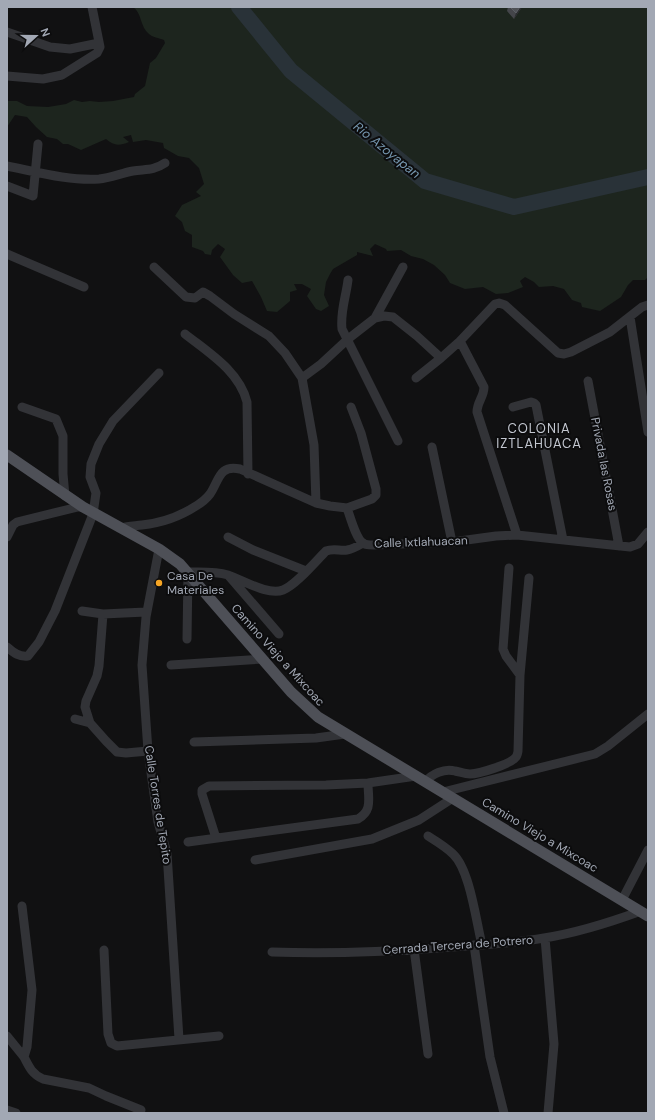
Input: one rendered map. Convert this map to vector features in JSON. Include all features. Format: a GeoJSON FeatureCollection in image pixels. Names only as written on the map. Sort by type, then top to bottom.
{"type":"FeatureCollection","features":[{"type":"Feature","properties":{"kind":"main road","name":"Camino Viejo a Mixcoac"},"geometry":{"type":"LineString","coordinates":[[7,455],[93,514],[171,556],[188,572],[291,692],[318,718],[644,914]]}},
{"type":"Feature","properties":{"kind":"street"},"geometry":{"type":"LineString","coordinates":[[7,76],[43,79],[62,76],[97,53],[100,47],[92,7]]}},
{"type":"Feature","properties":{"kind":"street"},"geometry":{"type":"LineString","coordinates":[[7,32],[50,47],[70,49],[99,43]]}},
{"type":"Feature","properties":{"kind":"street"},"geometry":{"type":"LineString","coordinates":[[7,186],[33,196],[38,144]]}},
{"type":"Feature","properties":{"kind":"street"},"geometry":{"type":"LineString","coordinates":[[7,166],[76,178],[100,179],[139,170],[149,170],[159,167],[165,163]]}},
{"type":"Feature","properties":{"kind":"street"},"geometry":{"type":"LineString","coordinates":[[7,254],[84,287]]}},
{"type":"Feature","properties":{"kind":"street"},"geometry":{"type":"LineString","coordinates":[[154,266],[186,297],[195,298],[203,292],[234,314],[270,336],[285,353],[302,378],[314,445],[316,503]]}},
{"type":"Feature","properties":{"kind":"street"},"geometry":{"type":"LineString","coordinates":[[376,318],[403,267]]}},
{"type":"Feature","properties":{"kind":"street"},"geometry":{"type":"LineString","coordinates":[[348,280],[346,296],[340,318],[342,329],[398,441]]}},
{"type":"Feature","properties":{"kind":"street"},"geometry":{"type":"LineString","coordinates":[[416,378],[460,341],[492,305],[499,303],[505,305],[558,353],[564,354],[571,352],[610,332],[642,307],[648,305]]}},
{"type":"Feature","properties":{"kind":"street"},"geometry":{"type":"LineString","coordinates":[[302,378],[321,364],[348,339],[376,318],[384,316],[393,317],[441,358]]}},
{"type":"Feature","properties":{"kind":"street"},"geometry":{"type":"LineString","coordinates":[[630,317],[648,432]]}},
{"type":"Feature","properties":{"kind":"street"},"geometry":{"type":"LineString","coordinates":[[185,334],[213,355],[232,373],[244,393],[246,402],[248,474]]}},
{"type":"Feature","properties":{"kind":"street"},"geometry":{"type":"LineString","coordinates":[[460,341],[484,387],[484,393],[477,406],[477,412],[517,535]]}},
{"type":"Feature","properties":{"kind":"street"},"geometry":{"type":"LineString","coordinates":[[7,647],[23,657],[28,656],[35,649],[55,612],[93,514],[96,493],[90,477],[90,464],[99,444],[113,421],[159,373]]}},
{"type":"Feature","properties":{"kind":"street","name":"Privada las Rosas"},"geometry":{"type":"LineString","coordinates":[[588,381],[619,546]]}},
{"type":"Feature","properties":{"kind":"street"},"geometry":{"type":"LineString","coordinates":[[513,407],[531,402],[536,405],[563,540]]}},
{"type":"Feature","properties":{"kind":"street"},"geometry":{"type":"LineString","coordinates":[[22,407],[56,419],[60,427],[63,436],[63,474],[65,496]]}},
{"type":"Feature","properties":{"kind":"street"},"geometry":{"type":"LineString","coordinates":[[121,528],[157,523],[179,516],[205,499],[223,472],[228,469],[235,468],[316,503],[347,508],[372,499],[376,495],[376,489],[361,433],[351,407]]}},
{"type":"Feature","properties":{"kind":"street"},"geometry":{"type":"LineString","coordinates":[[432,447],[452,542]]}},
{"type":"Feature","properties":{"kind":"street"},"geometry":{"type":"LineString","coordinates":[[7,537],[13,525],[17,522],[83,507]]}},
{"type":"Feature","properties":{"kind":"street","name":"Calle Ixtlahuacan"},"geometry":{"type":"LineString","coordinates":[[347,508],[359,539],[363,543],[373,545],[452,542],[496,536],[517,535],[619,546],[634,546],[638,544],[648,532]]}},
{"type":"Feature","properties":{"kind":"street"},"geometry":{"type":"LineString","coordinates":[[228,537],[253,550],[306,571]]}},
{"type":"Feature","properties":{"kind":"street"},"geometry":{"type":"LineString","coordinates":[[186,639],[188,572],[228,575],[265,590],[278,592],[290,586],[326,551],[330,549],[345,550],[356,548],[363,543]]}},
{"type":"Feature","properties":{"kind":"street","name":"Calle Torres de Tepito"},"geometry":{"type":"LineString","coordinates":[[159,549],[146,612],[142,665],[148,751],[158,822],[167,853],[179,1039]]}},
{"type":"Feature","properties":{"kind":"street"},"geometry":{"type":"LineString","coordinates":[[509,568],[503,650],[520,675]]}},
{"type":"Feature","properties":{"kind":"street"},"geometry":{"type":"LineString","coordinates":[[228,575],[279,634]]}},
{"type":"Feature","properties":{"kind":"street"},"geometry":{"type":"LineString","coordinates":[[216,838],[203,798],[202,790],[209,786],[326,785],[421,779],[446,770],[454,770],[469,774],[479,773],[510,761],[516,757],[518,751],[520,675],[529,578]]}},
{"type":"Feature","properties":{"kind":"street"},"geometry":{"type":"LineString","coordinates":[[82,611],[103,614],[146,612]]}},
{"type":"Feature","properties":{"kind":"street"},"geometry":{"type":"LineString","coordinates":[[103,614],[99,666],[97,676],[86,701],[85,707],[90,723],[117,752],[126,753],[148,751]]}},
{"type":"Feature","properties":{"kind":"street"},"geometry":{"type":"LineString","coordinates":[[171,665],[262,659]]}},
{"type":"Feature","properties":{"kind":"street"},"geometry":{"type":"LineString","coordinates":[[442,792],[590,755],[608,746],[648,714]]}},
{"type":"Feature","properties":{"kind":"street"},"geometry":{"type":"LineString","coordinates":[[75,719],[90,723]]}},
{"type":"Feature","properties":{"kind":"street"},"geometry":{"type":"LineString","coordinates":[[194,742],[316,738],[345,734]]}},
{"type":"Feature","properties":{"kind":"street"},"geometry":{"type":"LineString","coordinates":[[188,842],[358,819],[365,815],[369,809],[368,783]]}},
{"type":"Feature","properties":{"kind":"street"},"geometry":{"type":"LineString","coordinates":[[255,860],[372,839],[419,820],[453,798]]}},
{"type":"Feature","properties":{"kind":"street"},"geometry":{"type":"LineString","coordinates":[[428,836],[453,854],[461,864],[469,887],[478,945],[490,1057],[504,1113]]}},
{"type":"Feature","properties":{"kind":"street"},"geometry":{"type":"LineString","coordinates":[[622,900],[648,850]]}},
{"type":"Feature","properties":{"kind":"street"},"geometry":{"type":"LineString","coordinates":[[22,906],[32,990],[27,1047],[24,1057]]}},
{"type":"Feature","properties":{"kind":"street","name":"Cerrada Tercera de Potrero"},"geometry":{"type":"LineString","coordinates":[[272,952],[317,954],[478,945],[545,938],[644,914]]}},
{"type":"Feature","properties":{"kind":"street"},"geometry":{"type":"LineString","coordinates":[[545,938],[554,1044],[548,1113]]}},
{"type":"Feature","properties":{"kind":"street"},"geometry":{"type":"LineString","coordinates":[[414,949],[428,1054]]}},
{"type":"Feature","properties":{"kind":"street"},"geometry":{"type":"LineString","coordinates":[[104,950],[108,1034],[111,1043],[117,1046],[219,1036]]}},
{"type":"Feature","properties":{"kind":"street"},"geometry":{"type":"LineString","coordinates":[[7,1036],[24,1057],[30,1070],[36,1076],[89,1088],[142,1110]]}},
{"type":"Feature","properties":{"kind":"street"},"geometry":{"type":"LineString","coordinates":[[7,1110],[16,1113]]}},
{"type":"Feature","properties":{"kind":"shaded area"},"geometry":{"type":"Polygon","coordinates":[[[133,7],[648,7],[648,277],[645,280],[633,280],[628,285],[621,297],[600,311],[582,307],[581,303],[572,300],[564,289],[553,286],[539,287],[525,277],[520,281],[523,287],[508,293],[496,294],[483,287],[465,289],[450,283],[445,275],[434,265],[423,259],[411,256],[401,250],[387,251],[386,249],[375,244],[370,249],[373,256],[357,252],[357,255],[333,269],[326,282],[324,295],[329,306],[321,311],[316,309],[307,296],[311,289],[302,284],[294,284],[297,290],[290,292],[290,301],[277,312],[267,311],[252,281],[242,283],[233,275],[220,257],[225,249],[218,244],[212,250],[211,255],[205,254],[203,251],[192,247],[192,235],[185,231],[182,222],[175,216],[182,205],[201,196],[196,192],[204,184],[199,168],[189,158],[178,156],[164,148],[163,143],[146,140],[133,142],[131,135],[123,137],[129,142],[119,145],[106,139],[81,150],[68,144],[63,144],[57,139],[47,137],[27,117],[15,115],[7,127],[7,101],[17,101],[27,106],[48,107],[66,104],[74,100],[82,102],[99,102],[134,97],[135,94],[145,86],[150,63],[156,58],[165,43],[164,40],[152,36],[146,31],[138,13],[133,7]]]}},
{"type":"Feature","properties":{"kind":"building"},"geometry":{"type":"Polygon","coordinates":[[[510,7],[520,7],[516,13],[510,7]]]}},
{"type":"Feature","properties":{"kind":"waterway","name":"Rio Azoyapan"},"geometry":{"type":"LineString","coordinates":[[239,7],[291,71],[425,181],[514,207],[648,177]]}},
{"type":"Feature","properties":{"kind":"place","name":"Casa De Materiales"},"geometry":{"type":"Point","coordinates":[159,583]}},
{"type":"Feature","properties":{"kind":"district","name":"COLONIA IZTLAHUACA"},"geometry":{"type":"Point","coordinates":[539,436]}}]}
